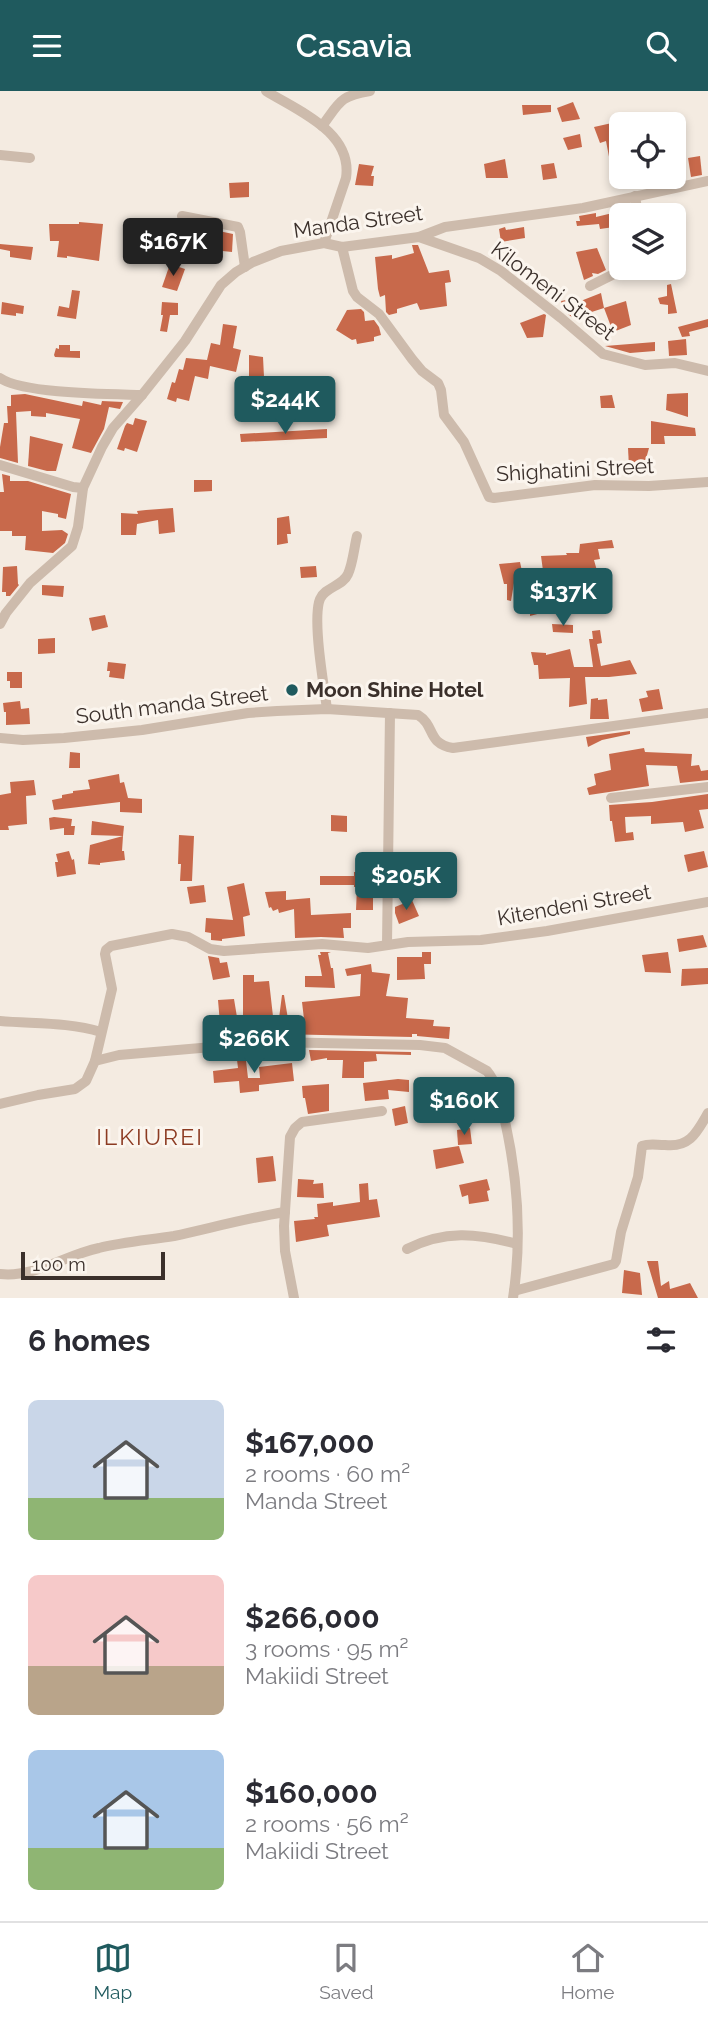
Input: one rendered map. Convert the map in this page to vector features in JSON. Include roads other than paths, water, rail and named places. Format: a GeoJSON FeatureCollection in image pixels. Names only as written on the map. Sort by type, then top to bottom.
{"type":"FeatureCollection","features":[{"type":"Feature","properties":{"kind":"street"},"geometry":{"type":"LineString","coordinates":[[267,91],[322,125],[339,142],[346,158],[348,169],[324,243]]}},
{"type":"Feature","properties":{"kind":"street"},"geometry":{"type":"LineString","coordinates":[[322,125],[342,99],[370,91]]}},
{"type":"Feature","properties":{"kind":"street"},"geometry":{"type":"LineString","coordinates":[[0,155],[30,158]]}},
{"type":"Feature","properties":{"kind":"street","name":"Manda Street"},"geometry":{"type":"LineString","coordinates":[[0,624],[30,583],[72,547],[78,527],[83,488],[113,428],[185,341],[221,285],[236,272],[281,251],[324,243],[342,247],[419,237],[445,227],[583,208],[708,181]]}},
{"type":"Feature","properties":{"kind":"street"},"geometry":{"type":"LineString","coordinates":[[635,196],[636,203]]}},
{"type":"Feature","properties":{"kind":"street"},"geometry":{"type":"LineString","coordinates":[[182,216],[238,227],[245,267]]}},
{"type":"Feature","properties":{"kind":"street","name":"Kilomeni Street"},"geometry":{"type":"LineString","coordinates":[[419,237],[479,258],[502,271],[603,354],[645,365],[675,363],[708,371]]}},
{"type":"Feature","properties":{"kind":"street","name":"Shighatini Street"},"geometry":{"type":"LineString","coordinates":[[342,247],[353,291],[357,297],[379,314],[422,371],[438,383],[444,415],[464,442],[489,497],[595,485],[649,486],[708,482]]}},
{"type":"Feature","properties":{"kind":"street"},"geometry":{"type":"LineString","coordinates":[[590,286],[609,276]]}},
{"type":"Feature","properties":{"kind":"street"},"geometry":{"type":"LineString","coordinates":[[0,378],[11,385],[36,389],[142,395]]}},
{"type":"Feature","properties":{"kind":"street"},"geometry":{"type":"LineString","coordinates":[[0,465],[64,485],[83,488]]}},
{"type":"Feature","properties":{"kind":"street"},"geometry":{"type":"LineString","coordinates":[[327,709],[319,656],[318,602],[323,594],[348,574],[357,536]]}},
{"type":"Feature","properties":{"kind":"street","name":"South manda Street"},"geometry":{"type":"LineString","coordinates":[[0,738],[64,739],[248,713],[327,709],[414,714],[422,717],[437,742],[453,748],[708,713]]}},
{"type":"Feature","properties":{"kind":"street"},"geometry":{"type":"LineString","coordinates":[[387,945],[390,713]]}},
{"type":"Feature","properties":{"kind":"street"},"geometry":{"type":"LineString","coordinates":[[611,799],[708,787]]}},
{"type":"Feature","properties":{"kind":"street","name":"Kitendeni Street"},"geometry":{"type":"LineString","coordinates":[[95,1061],[112,989],[105,954],[111,946],[172,934],[180,934],[210,949],[224,951],[322,944],[369,947],[408,942],[460,941],[507,937],[708,902]]}},
{"type":"Feature","properties":{"kind":"street"},"geometry":{"type":"LineString","coordinates":[[0,1021],[81,1026],[101,1032]]}},
{"type":"Feature","properties":{"kind":"street"},"geometry":{"type":"LineString","coordinates":[[0,1104],[75,1089],[86,1081],[95,1061],[119,1055],[270,1042],[420,1045],[445,1048],[480,1066],[492,1077],[502,1106],[519,1216],[514,1295],[614,1264],[638,1177],[642,1146],[673,1146],[690,1141],[708,1113]]}},
{"type":"Feature","properties":{"kind":"street"},"geometry":{"type":"LineString","coordinates":[[294,1298],[285,1251],[290,1137],[302,1122],[382,1111]]}},
{"type":"Feature","properties":{"kind":"street"},"geometry":{"type":"LineString","coordinates":[[0,1274],[24,1273],[47,1267],[85,1251],[285,1212]]}},
{"type":"Feature","properties":{"kind":"street"},"geometry":{"type":"LineString","coordinates":[[407,1249],[448,1235],[474,1235],[517,1244]]}},
{"type":"Feature","properties":{"kind":"place","name":"Moon Shine Hotel"},"geometry":{"type":"Point","coordinates":[292,690]}},
{"type":"Feature","properties":{"kind":"district","name":"ILKIUREI"},"geometry":{"type":"Point","coordinates":[150,1137]}}]}
